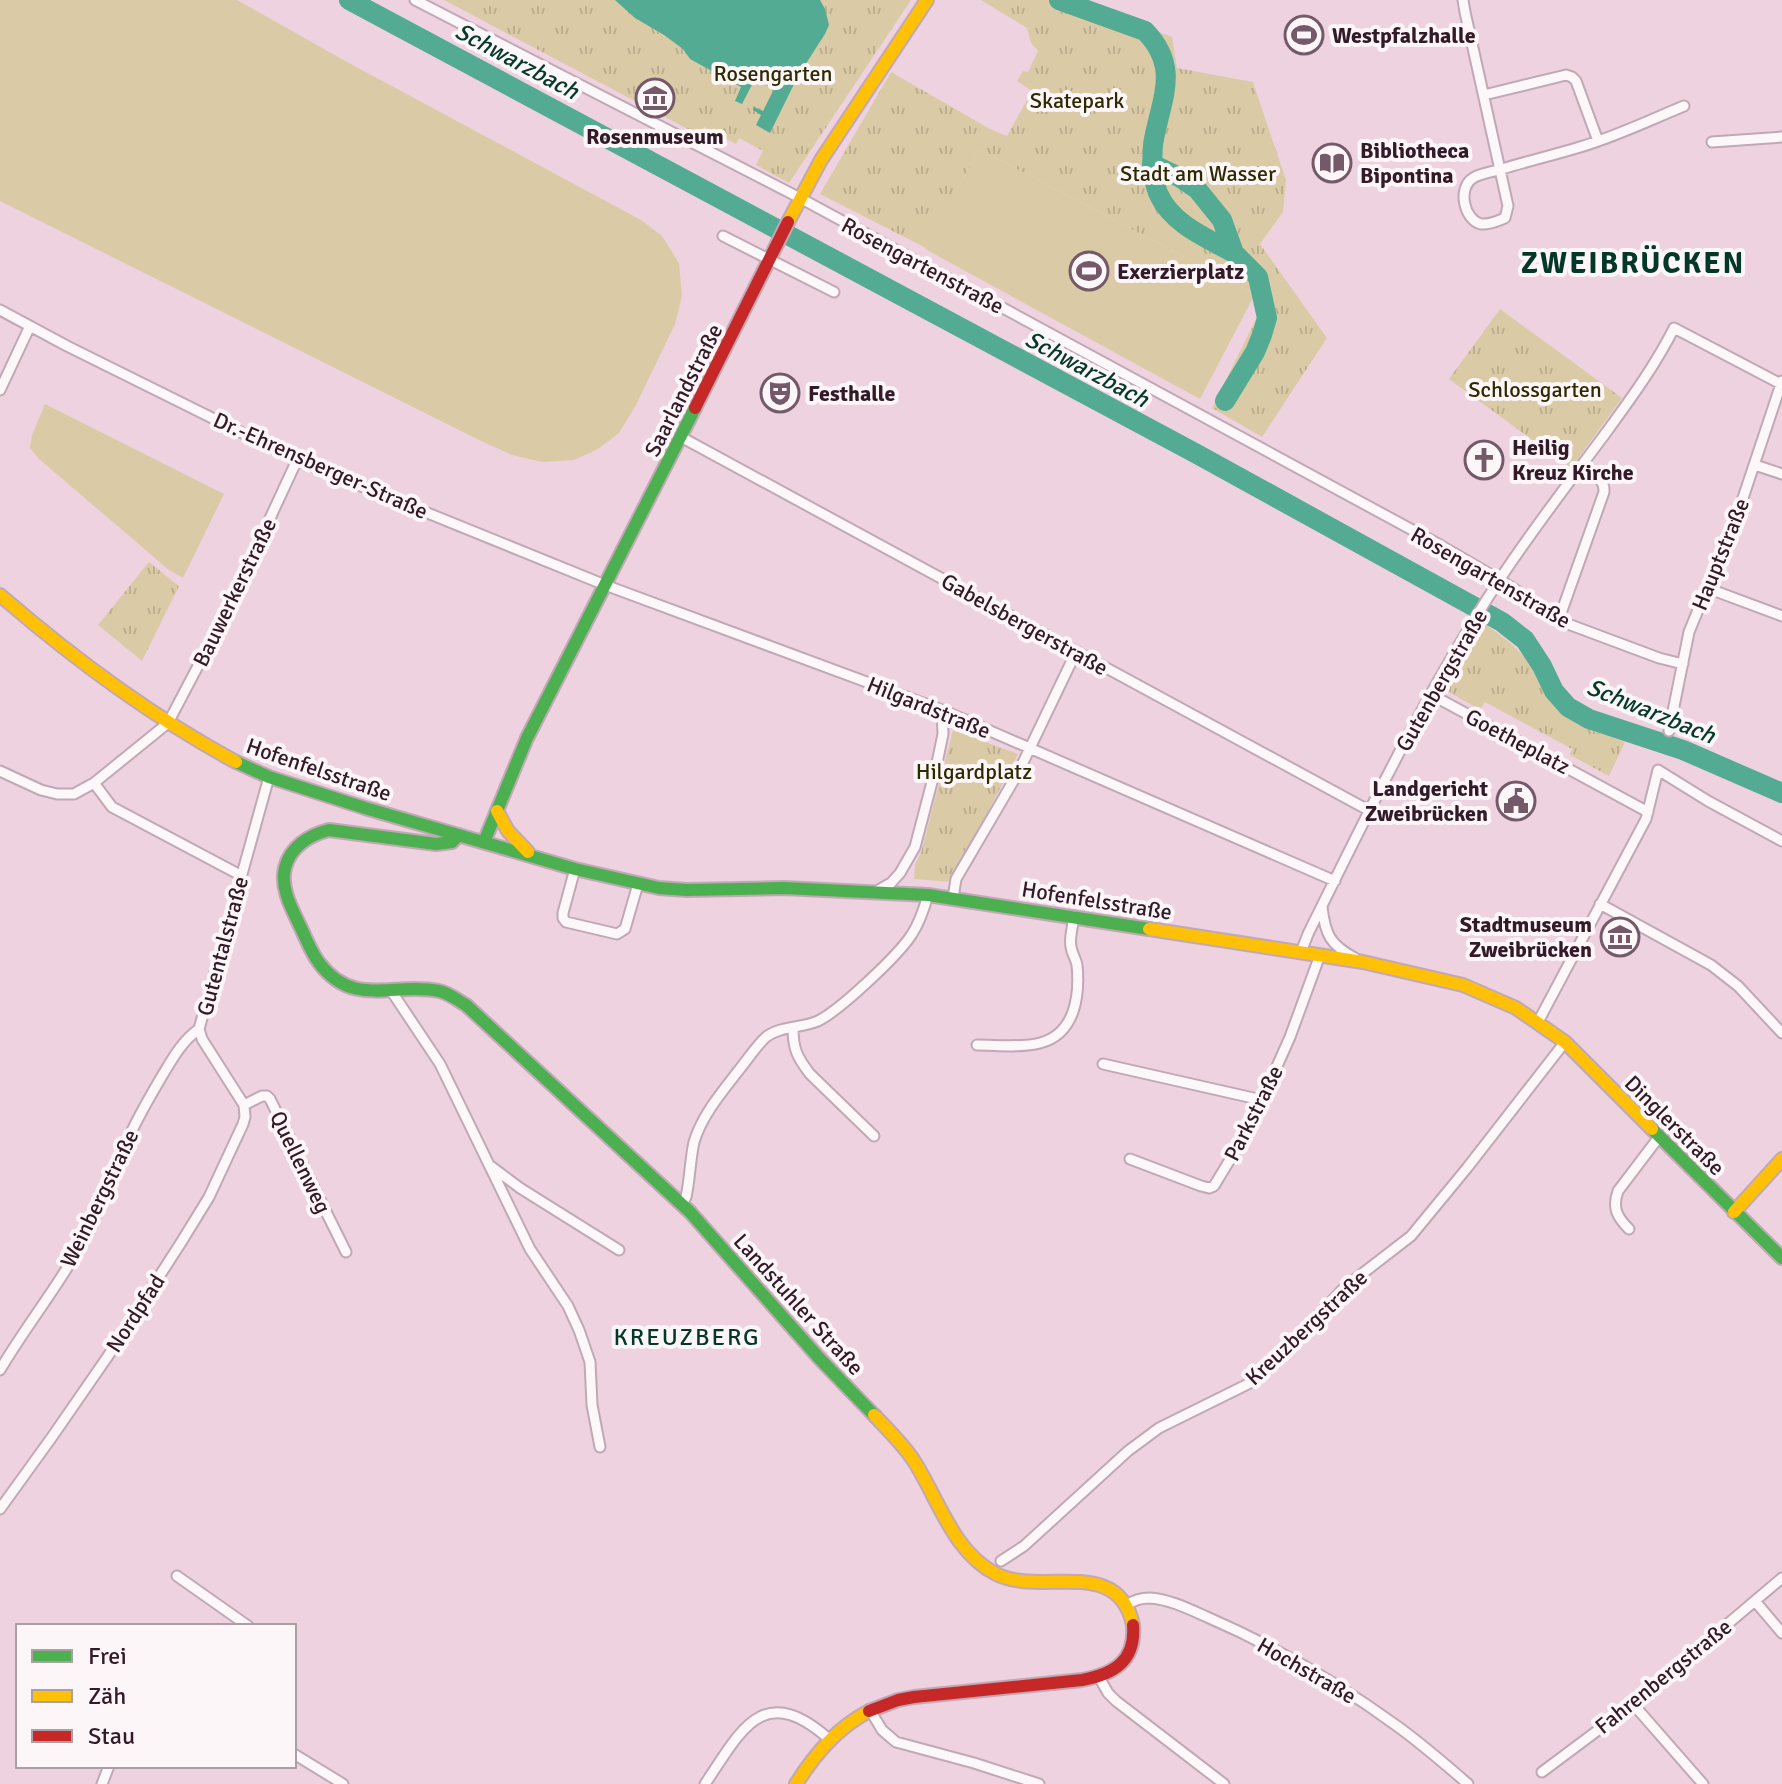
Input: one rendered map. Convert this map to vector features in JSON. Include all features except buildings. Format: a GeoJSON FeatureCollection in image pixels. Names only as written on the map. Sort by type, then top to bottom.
{"type":"FeatureCollection","features":[{"type":"Feature","properties":{"kind":"main road","name":"Saarlandstraße"},"geometry":{"type":"LineString","coordinates":[[484,842],[546,700],[791,215],[821,160],[927,0]]}},
{"type":"Feature","properties":{"kind":"main road","name":"Hofenfelsstraße"},"geometry":{"type":"LineString","coordinates":[[0,595],[86,668],[168,723],[269,777],[575,869],[638,884],[687,890],[784,888],[928,895],[1320,955],[1463,985],[1516,1008],[1538,1022]]}},
{"type":"Feature","properties":{"kind":"main road"},"geometry":{"type":"LineString","coordinates":[[497,811],[508,831],[530,855]]}},
{"type":"Feature","properties":{"kind":"main road","name":"Landstuhler Straße"},"geometry":{"type":"LineString","coordinates":[[459,835],[452,842],[436,844],[329,830],[304,841],[287,862],[285,892],[320,964],[349,988],[370,993],[440,991],[466,1005],[682,1204],[819,1358],[905,1448],[968,1553],[1003,1578],[1030,1583],[1098,1583],[1118,1595],[1127,1605]]}},
{"type":"Feature","properties":{"kind":"main road","name":"Dinglerstraße"},"geometry":{"type":"LineString","coordinates":[[1538,1022],[1565,1042],[1782,1258]]}},
{"type":"Feature","properties":{"kind":"main road"},"geometry":{"type":"LineString","coordinates":[[1734,1212],[1782,1159]]}},
{"type":"Feature","properties":{"kind":"main road"},"geometry":{"type":"LineString","coordinates":[[796,1784],[829,1739],[870,1710],[900,1699],[1099,1677],[1126,1659],[1131,1648],[1135,1629],[1127,1605]]}},
{"type":"Feature","properties":{"kind":"street","name":"Rosengartenstraße"},"geometry":{"type":"LineString","coordinates":[[415,0],[800,198],[1426,538],[1500,580],[1568,624],[1683,664]]}},
{"type":"Feature","properties":{"kind":"street"},"geometry":{"type":"LineString","coordinates":[[1463,0],[1484,95],[1500,170],[1508,206],[1505,218],[1491,224],[1475,221],[1466,211],[1465,190],[1473,178],[1479,176],[1500,170],[1598,141],[1684,106]]}},
{"type":"Feature","properties":{"kind":"street"},"geometry":{"type":"LineString","coordinates":[[1484,95],[1549,78],[1572,77],[1598,141]]}},
{"type":"Feature","properties":{"kind":"street"},"geometry":{"type":"LineString","coordinates":[[1712,142],[1782,137]]}},
{"type":"Feature","properties":{"kind":"street"},"geometry":{"type":"LineString","coordinates":[[723,236],[770,255],[834,292]]}},
{"type":"Feature","properties":{"kind":"street","name":"Dr.-Ehrensberger-Straße"},"geometry":{"type":"LineString","coordinates":[[0,310],[297,460],[605,585]]}},
{"type":"Feature","properties":{"kind":"street"},"geometry":{"type":"LineString","coordinates":[[0,390],[30,326]]}},
{"type":"Feature","properties":{"kind":"street","name":"Gutenbergstraße"},"geometry":{"type":"LineString","coordinates":[[1301,952],[1430,694],[1500,580],[1635,392],[1674,328],[1781,382]]}},
{"type":"Feature","properties":{"kind":"street","name":"Hauptstraße"},"geometry":{"type":"LineString","coordinates":[[1669,731],[1689,632],[1755,465],[1781,382]]}},
{"type":"Feature","properties":{"kind":"street","name":"Gabelsbergerstraße"},"geometry":{"type":"LineString","coordinates":[[681,437],[1370,811]]}},
{"type":"Feature","properties":{"kind":"street","name":"Bauwerkerstraße"},"geometry":{"type":"LineString","coordinates":[[168,723],[229,607],[297,460]]}},
{"type":"Feature","properties":{"kind":"street"},"geometry":{"type":"LineString","coordinates":[[1755,465],[1782,474]]}},
{"type":"Feature","properties":{"kind":"street"},"geometry":{"type":"LineString","coordinates":[[1559,619],[1604,492],[1604,483],[1582,466]]}},
{"type":"Feature","properties":{"kind":"street","name":"Hilgardstraße"},"geometry":{"type":"LineString","coordinates":[[605,585],[942,710],[1335,881]]}},
{"type":"Feature","properties":{"kind":"street"},"geometry":{"type":"LineString","coordinates":[[1707,588],[1782,616]]}},
{"type":"Feature","properties":{"kind":"street"},"geometry":{"type":"LineString","coordinates":[[953,898],[956,879],[1031,749],[1076,652]]}},
{"type":"Feature","properties":{"kind":"street","name":"Goetheplatz"},"geometry":{"type":"LineString","coordinates":[[1430,694],[1648,812]]}},
{"type":"Feature","properties":{"kind":"street"},"geometry":{"type":"LineString","coordinates":[[877,891],[900,873],[915,847],[943,734],[942,710]]}},
{"type":"Feature","properties":{"kind":"street"},"geometry":{"type":"LineString","coordinates":[[0,771],[41,790],[74,794],[94,783],[168,723]]}},
{"type":"Feature","properties":{"kind":"street"},"geometry":{"type":"LineString","coordinates":[[1538,1022],[1646,819],[1658,770],[1782,841]]}},
{"type":"Feature","properties":{"kind":"street","name":"Gutentalstraße"},"geometry":{"type":"LineString","coordinates":[[244,1105],[202,1039],[199,1029],[269,777]]}},
{"type":"Feature","properties":{"kind":"street"},"geometry":{"type":"LineString","coordinates":[[94,783],[112,807],[242,876]]}},
{"type":"Feature","properties":{"kind":"street"},"geometry":{"type":"LineString","coordinates":[[575,869],[563,913],[566,922],[617,934],[621,932],[625,929],[638,884]]}},
{"type":"Feature","properties":{"kind":"street"},"geometry":{"type":"LineString","coordinates":[[682,1204],[688,1188],[694,1142],[707,1114],[761,1043],[775,1031],[815,1022],[839,1007],[900,950],[919,923],[928,895]]}},
{"type":"Feature","properties":{"kind":"street"},"geometry":{"type":"LineString","coordinates":[[1600,904],[1725,974],[1782,1033]]}},
{"type":"Feature","properties":{"kind":"street"},"geometry":{"type":"LineString","coordinates":[[1322,907],[1325,929],[1331,940],[1363,962]]}},
{"type":"Feature","properties":{"kind":"street"},"geometry":{"type":"LineString","coordinates":[[977,1045],[1033,1045],[1044,1042],[1062,1030],[1071,1019],[1078,998],[1077,963],[1070,945],[1074,916]]}},
{"type":"Feature","properties":{"kind":"street","name":"Parkstraße"},"geometry":{"type":"LineString","coordinates":[[1130,1159],[1201,1186],[1214,1186],[1262,1100],[1290,1037],[1320,955]]}},
{"type":"Feature","properties":{"kind":"street"},"geometry":{"type":"LineString","coordinates":[[392,992],[440,1064],[530,1249],[562,1296],[579,1330],[590,1362],[592,1405],[600,1447]]}},
{"type":"Feature","properties":{"kind":"street"},"geometry":{"type":"LineString","coordinates":[[793,1028],[794,1050],[810,1074],[874,1136]]}},
{"type":"Feature","properties":{"kind":"street","name":"Weinbergstraße"},"geometry":{"type":"LineString","coordinates":[[0,1370],[85,1238],[130,1134],[179,1047],[199,1029]]}},
{"type":"Feature","properties":{"kind":"street","name":"Kreuzbergstraße"},"geometry":{"type":"LineString","coordinates":[[1001,1561],[1024,1546],[1151,1433],[1248,1384],[1267,1369],[1345,1287],[1411,1236],[1565,1042]]}},
{"type":"Feature","properties":{"kind":"street"},"geometry":{"type":"LineString","coordinates":[[1103,1064],[1262,1100]]}},
{"type":"Feature","properties":{"kind":"street","name":"Quellenweg"},"geometry":{"type":"LineString","coordinates":[[244,1105],[262,1096],[270,1099],[346,1252]]}},
{"type":"Feature","properties":{"kind":"street","name":"Nordpfad"},"geometry":{"type":"LineString","coordinates":[[0,1509],[108,1356],[209,1197],[243,1124],[244,1105]]}},
{"type":"Feature","properties":{"kind":"street"},"geometry":{"type":"LineString","coordinates":[[1629,1229],[1617,1215],[1615,1200],[1618,1191],[1659,1137]]}},
{"type":"Feature","properties":{"kind":"street"},"geometry":{"type":"LineString","coordinates":[[489,1165],[619,1250]]}},
{"type":"Feature","properties":{"kind":"street"},"geometry":{"type":"LineString","coordinates":[[177,1576],[245,1624]]}},
{"type":"Feature","properties":{"kind":"street","name":"Fahrenbergstraße"},"geometry":{"type":"LineString","coordinates":[[1542,1772],[1633,1704],[1782,1578]]}},
{"type":"Feature","properties":{"kind":"street","name":"Hochstraße"},"geometry":{"type":"LineString","coordinates":[[1127,1605],[1146,1598],[1167,1601],[1263,1643],[1350,1693],[1468,1784]]}},
{"type":"Feature","properties":{"kind":"street"},"geometry":{"type":"LineString","coordinates":[[1755,1601],[1782,1633]]}},
{"type":"Feature","properties":{"kind":"street"},"geometry":{"type":"LineString","coordinates":[[1099,1677],[1108,1693],[1122,1707],[1224,1784]]}},
{"type":"Feature","properties":{"kind":"street"},"geometry":{"type":"LineString","coordinates":[[1633,1704],[1703,1784]]}},
{"type":"Feature","properties":{"kind":"street"},"geometry":{"type":"LineString","coordinates":[[870,1710],[882,1730],[896,1742],[1039,1784]]}},
{"type":"Feature","properties":{"kind":"street"},"geometry":{"type":"LineString","coordinates":[[705,1784],[736,1738],[763,1716],[787,1712],[813,1725],[829,1739]]}},
{"type":"Feature","properties":{"kind":"street"},"geometry":{"type":"LineString","coordinates":[[296,1755],[343,1784]]}},
{"type":"Feature","properties":{"kind":"green space"},"geometry":{"type":"Polygon","coordinates":[[[0,0],[237,0],[641,220],[662,236],[679,263],[682,296],[675,324],[619,433],[598,449],[574,460],[542,462],[512,455],[0,201],[0,0]]]}},
{"type":"Feature","properties":{"kind":"green space","name":"Rosengarten"},"geometry":{"type":"Polygon","coordinates":[[[444,0],[911,0],[789,183],[756,165],[763,151],[739,138],[736,144],[704,127],[699,135],[444,0]]]}},
{"type":"Feature","properties":{"kind":"green space","name":"Stadt am Wasser"},"geometry":{"type":"Polygon","coordinates":[[[981,0],[1072,0],[1172,37],[1177,68],[1253,82],[1286,180],[1283,212],[1260,244],[1327,338],[1262,437],[1212,408],[1259,313],[1255,294],[979,149],[926,248],[820,194],[891,72],[1007,136],[1032,91],[1017,81],[1023,71],[1028,72],[1038,51],[1031,43],[1027,28],[981,0]]]}},
{"type":"Feature","properties":{"kind":"green space","name":"Exerzierplatz"},"geometry":{"type":"Polygon","coordinates":[[[979,149],[1255,294],[1200,399],[925,249],[979,149]]]}},
{"type":"Feature","properties":{"kind":"green space","name":"Schlossgarten"},"geometry":{"type":"Polygon","coordinates":[[[1500,309],[1622,398],[1571,468],[1449,379],[1500,309]]]}},
{"type":"Feature","properties":{"kind":"green space"},"geometry":{"type":"Polygon","coordinates":[[[45,404],[224,494],[183,578],[169,570],[30,448],[45,404]]]}},
{"type":"Feature","properties":{"kind":"green space"},"geometry":{"type":"Polygon","coordinates":[[[149,562],[179,586],[142,661],[98,625],[149,562]]]}},
{"type":"Feature","properties":{"kind":"green space"},"geometry":{"type":"Polygon","coordinates":[[[1485,624],[1522,654],[1562,714],[1584,727],[1625,742],[1609,776],[1570,755],[1572,749],[1485,702],[1480,710],[1446,690],[1485,624]]]}},
{"type":"Feature","properties":{"kind":"green space","name":"Hilgardplatz"},"geometry":{"type":"Polygon","coordinates":[[[953,730],[1018,754],[951,882],[914,879],[915,864],[921,853],[953,730]]]}},
{"type":"Feature","properties":{"kind":"shaded area"},"geometry":{"type":"Polygon","coordinates":[[[615,0],[820,0],[829,25],[798,76],[770,133],[756,125],[761,115],[753,110],[754,107],[763,111],[774,89],[755,79],[742,104],[735,101],[741,87],[690,59],[683,49],[635,18],[615,0]]]}},
{"type":"Feature","properties":{"kind":"waterway","name":"Schwarzbach"},"geometry":{"type":"LineString","coordinates":[[349,0],[1195,453],[1502,622],[1525,640],[1554,691],[1568,707],[1589,719],[1683,750],[1782,793]]}},
{"type":"Feature","properties":{"kind":"waterway"},"geometry":{"type":"LineString","coordinates":[[1059,0],[1145,31],[1156,44],[1162,57],[1166,83],[1153,142],[1152,164],[1197,189],[1222,220],[1234,253],[1258,277],[1267,318],[1255,352],[1225,401]]}},
{"type":"Feature","properties":{"kind":"waterway"},"geometry":{"type":"LineString","coordinates":[[1152,164],[1157,191],[1172,214],[1191,229],[1234,253]]}},
{"type":"Feature","properties":{"kind":"traffic: fast"},"geometry":{"type":"LineString","coordinates":[[484,842],[527,738],[695,408]]}},
{"type":"Feature","properties":{"kind":"traffic: fast"},"geometry":{"type":"LineString","coordinates":[[236,762],[269,777],[365,808],[575,869],[659,888],[784,888],[928,895],[1149,929]]}},
{"type":"Feature","properties":{"kind":"traffic: fast"},"geometry":{"type":"LineString","coordinates":[[459,835],[452,842],[436,844],[329,830],[301,843],[291,854],[285,868],[285,891],[317,960],[347,986],[375,991],[439,991],[466,1005],[690,1212],[819,1358],[874,1415]]}},
{"type":"Feature","properties":{"kind":"traffic: fast"},"geometry":{"type":"LineString","coordinates":[[1652,1129],[1782,1258]]}},
{"type":"Feature","properties":{"kind":"traffic: slow"},"geometry":{"type":"LineString","coordinates":[[788,222],[821,160],[927,0]]}},
{"type":"Feature","properties":{"kind":"traffic: slow"},"geometry":{"type":"LineString","coordinates":[[0,595],[113,685],[236,762]]}},
{"type":"Feature","properties":{"kind":"traffic: slow"},"geometry":{"type":"LineString","coordinates":[[497,811],[508,831],[528,852]]}},
{"type":"Feature","properties":{"kind":"traffic: slow"},"geometry":{"type":"LineString","coordinates":[[1149,929],[1363,962],[1463,985],[1516,1008],[1565,1042],[1652,1129]]}},
{"type":"Feature","properties":{"kind":"traffic: slow"},"geometry":{"type":"LineString","coordinates":[[1734,1212],[1782,1159]]}},
{"type":"Feature","properties":{"kind":"traffic: slow"},"geometry":{"type":"LineString","coordinates":[[874,1415],[910,1455],[948,1524],[981,1564],[996,1574],[1014,1580],[1095,1584],[1112,1591],[1125,1604],[1133,1625]]}},
{"type":"Feature","properties":{"kind":"traffic: slow"},"geometry":{"type":"LineString","coordinates":[[796,1784],[828,1743],[847,1725],[869,1711]]}},
{"type":"Feature","properties":{"kind":"traffic: jam"},"geometry":{"type":"LineString","coordinates":[[695,408],[788,222]]}},
{"type":"Feature","properties":{"kind":"traffic: jam"},"geometry":{"type":"LineString","coordinates":[[869,1711],[914,1697],[1082,1680],[1104,1674],[1127,1657],[1133,1625]]}},
{"type":"Feature","properties":{"kind":"place","name":"Westpfalzhalle"},"geometry":{"type":"Point","coordinates":[1304,35]}},
{"type":"Feature","properties":{"kind":"place","name":"Rosenmuseum"},"geometry":{"type":"Point","coordinates":[655,98]}},
{"type":"Feature","properties":{"kind":"place","name":"Bibliotheca Bipontina"},"geometry":{"type":"Point","coordinates":[1332,163]}},
{"type":"Feature","properties":{"kind":"place","name":"Exerzierplatz"},"geometry":{"type":"Point","coordinates":[1089,271]}},
{"type":"Feature","properties":{"kind":"place","name":"Festhalle"},"geometry":{"type":"Point","coordinates":[780,393]}},
{"type":"Feature","properties":{"kind":"place","name":"Heilig Kreuz Kirche"},"geometry":{"type":"Point","coordinates":[1484,460]}},
{"type":"Feature","properties":{"kind":"place","name":"Landgericht Zweibrücken"},"geometry":{"type":"Point","coordinates":[1516,801]}},
{"type":"Feature","properties":{"kind":"place","name":"Stadtmuseum Zweibrücken"},"geometry":{"type":"Point","coordinates":[1620,937]}},
{"type":"Feature","properties":{"kind":"district","name":"ZWEIBRÜCKEN"},"geometry":{"type":"Point","coordinates":[1633,263]}},
{"type":"Feature","properties":{"kind":"district","name":"KREUZBERG"},"geometry":{"type":"Point","coordinates":[687,1337]}},
{"type":"Feature","properties":{"kind":"park label","name":"Skatepark"},"geometry":{"type":"Point","coordinates":[1077,100]}}]}
